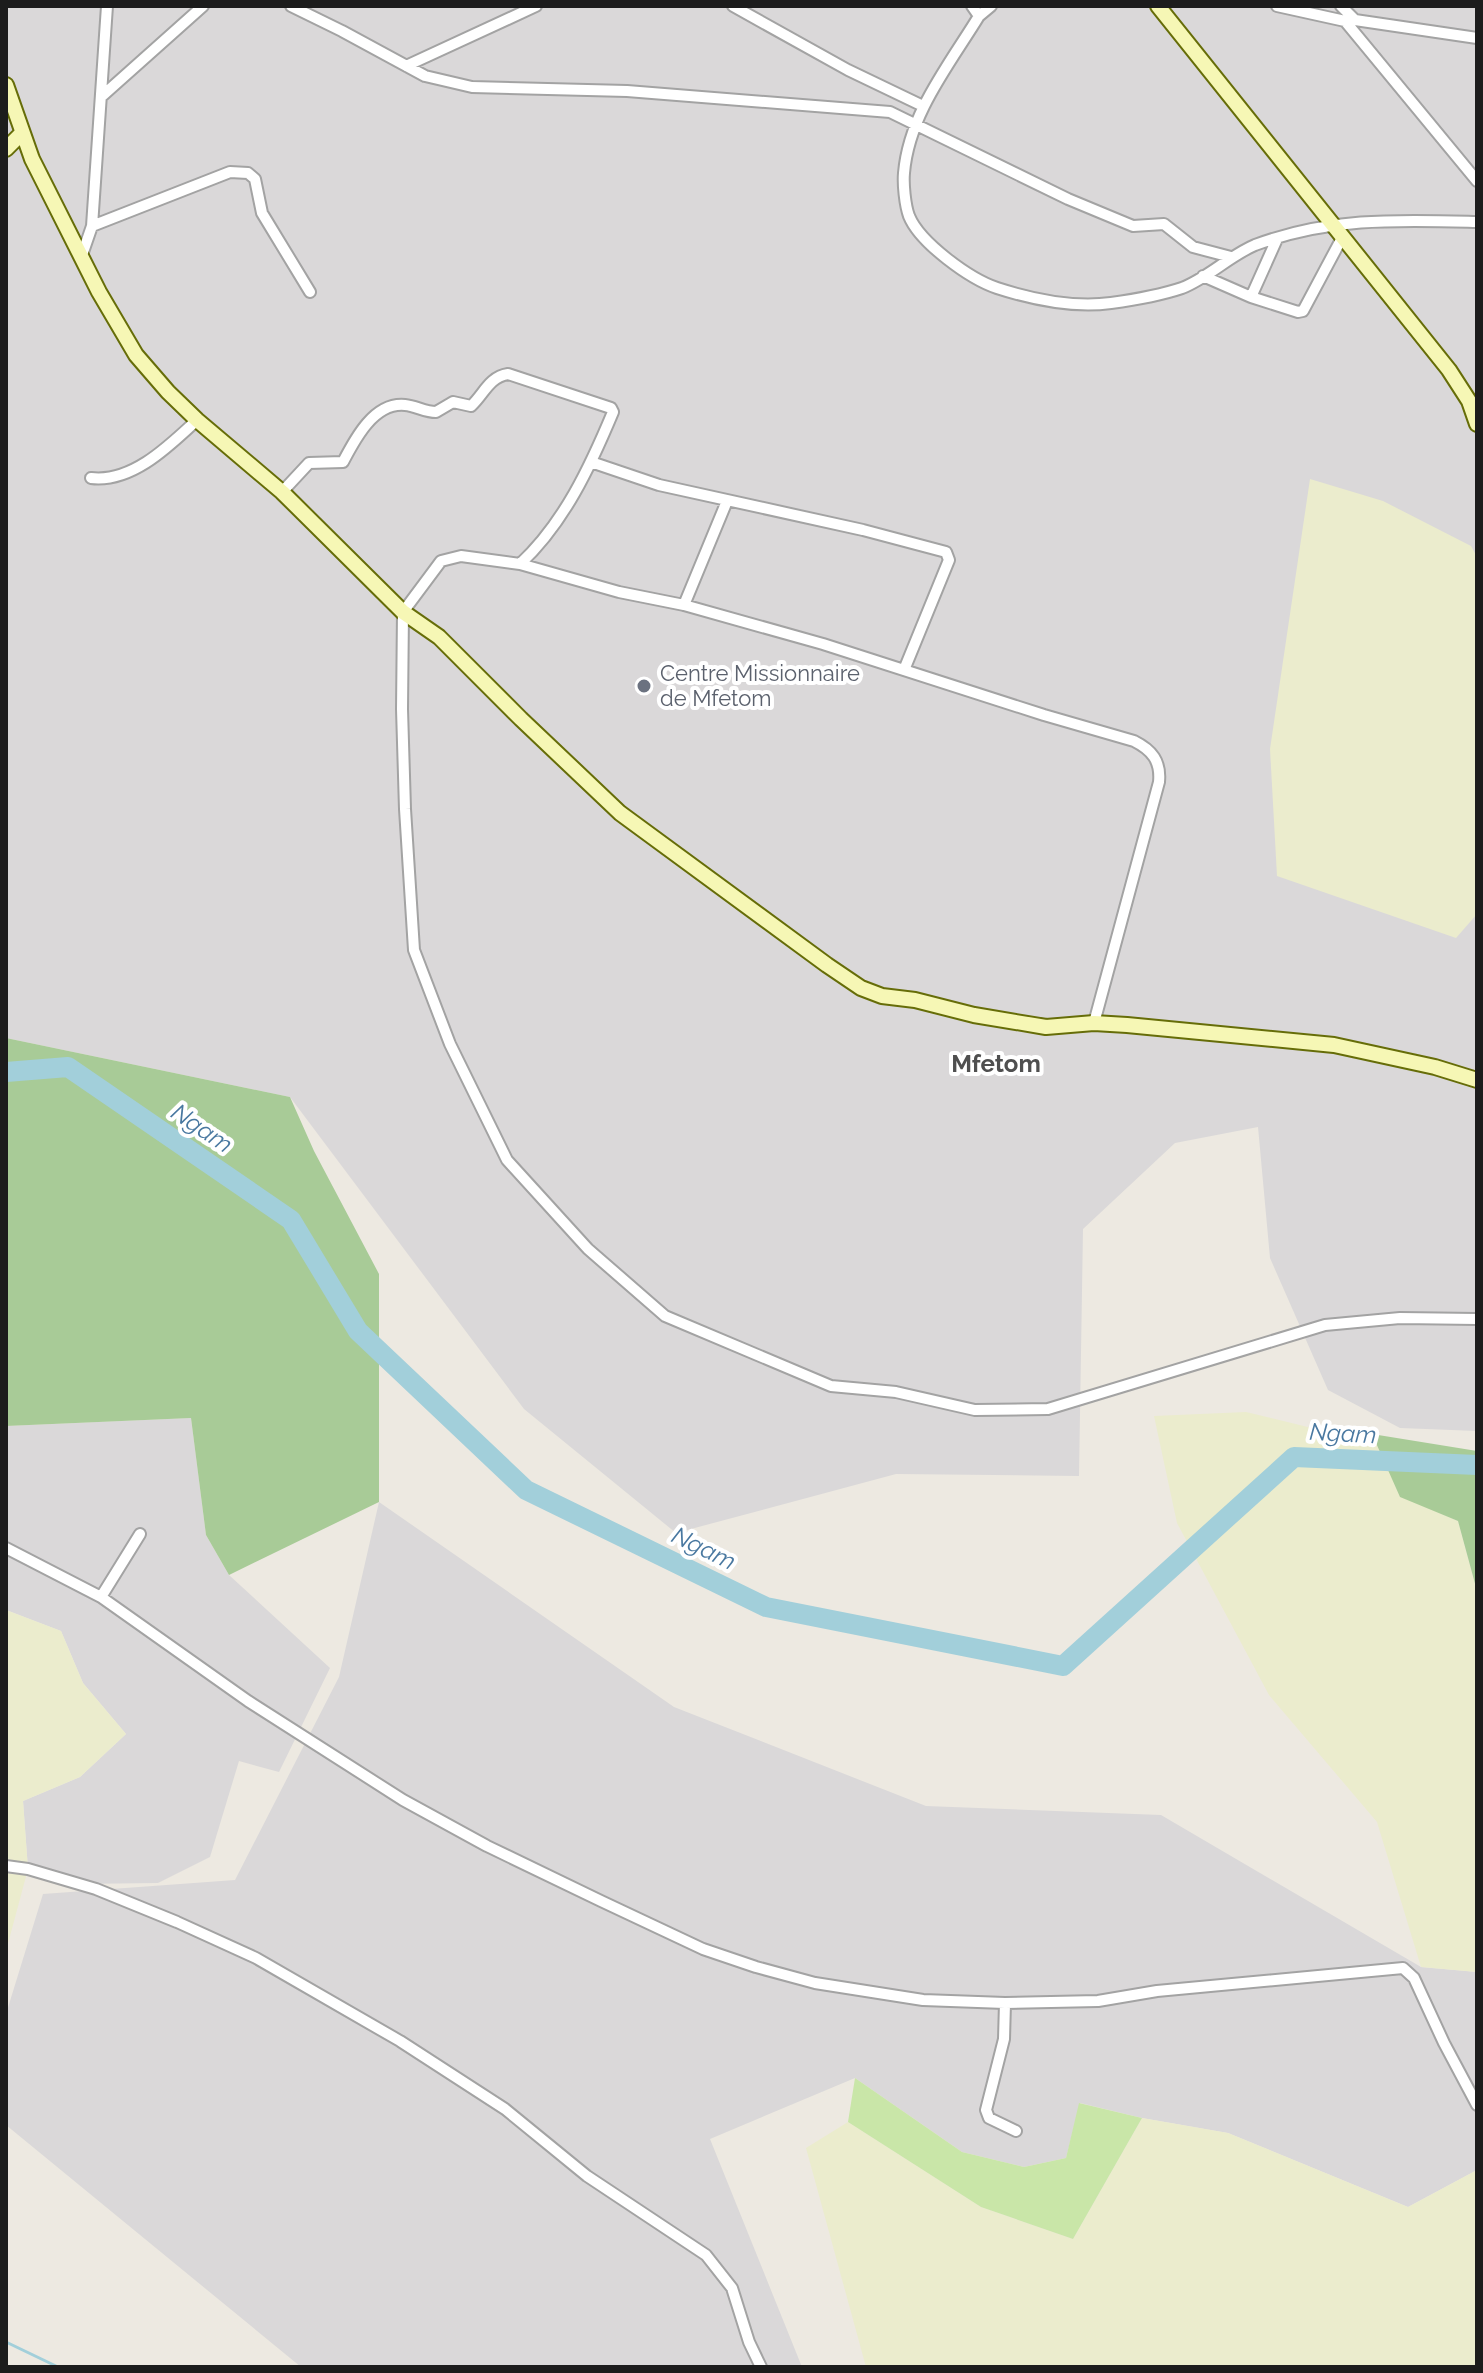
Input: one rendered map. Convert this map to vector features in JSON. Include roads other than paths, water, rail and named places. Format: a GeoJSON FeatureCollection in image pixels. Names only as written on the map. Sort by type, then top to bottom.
{"type":"FeatureCollection","features":[{"type":"Feature","properties":{"kind":"street"},"geometry":{"type":"LineString","coordinates":[[82,255],[92,226],[107,6]]}},
{"type":"Feature","properties":{"kind":"street"},"geometry":{"type":"LineString","coordinates":[[101,97],[203,6]]}},
{"type":"Feature","properties":{"kind":"street"},"geometry":{"type":"LineString","coordinates":[[291,6],[425,76],[472,87],[627,91],[890,112],[1068,199],[1133,226],[1164,224],[1193,247],[1231,257]]}},
{"type":"Feature","properties":{"kind":"street"},"geometry":{"type":"LineString","coordinates":[[406,66],[536,6]]}},
{"type":"Feature","properties":{"kind":"street"},"geometry":{"type":"LineString","coordinates":[[733,6],[848,70],[923,106]]}},
{"type":"Feature","properties":{"kind":"street"},"geometry":{"type":"LineString","coordinates":[[972,6],[979,16]]}},
{"type":"Feature","properties":{"kind":"street"},"geometry":{"type":"LineString","coordinates":[[991,6],[979,16],[923,106],[914,125],[904,175],[909,215],[929,243],[962,269],[995,287],[1063,303],[1109,303],[1182,288],[1231,257],[1277,239],[1334,223],[1368,220],[1477,222]]}},
{"type":"Feature","properties":{"kind":"street"},"geometry":{"type":"LineString","coordinates":[[1158,6],[1473,400],[1477,424]]}},
{"type":"Feature","properties":{"kind":"street"},"geometry":{"type":"LineString","coordinates":[[1277,6],[1350,21],[1477,38]]}},
{"type":"Feature","properties":{"kind":"street"},"geometry":{"type":"LineString","coordinates":[[1341,6],[1477,181]]}},
{"type":"Feature","properties":{"kind":"street"},"geometry":{"type":"LineString","coordinates":[[6,85],[32,159],[99,292],[136,355],[168,392],[282,492],[403,612],[439,637],[620,813],[861,988],[882,996],[915,1000],[1019,1024],[1046,1027],[1094,1023],[1334,1045],[1435,1067],[1477,1080]]}},
{"type":"Feature","properties":{"kind":"street"},"geometry":{"type":"LineString","coordinates":[[6,149],[22,133]]}},
{"type":"Feature","properties":{"kind":"street"},"geometry":{"type":"LineString","coordinates":[[92,226],[230,172],[248,173],[255,179],[262,213],[310,292]]}},
{"type":"Feature","properties":{"kind":"street"},"geometry":{"type":"LineString","coordinates":[[1203,276],[1251,297],[1303,311],[1343,236]]}},
{"type":"Feature","properties":{"kind":"street"},"geometry":{"type":"LineString","coordinates":[[1251,297],[1277,239]]}},
{"type":"Feature","properties":{"kind":"street"},"geometry":{"type":"LineString","coordinates":[[1209,251],[1214,269]]}},
{"type":"Feature","properties":{"kind":"street"},"geometry":{"type":"LineString","coordinates":[[282,492],[309,463],[343,462],[357,435],[382,411],[404,405],[436,412],[453,402],[471,406],[491,381],[508,374],[611,408],[613,412],[591,462],[544,541],[520,564]]}},
{"type":"Feature","properties":{"kind":"street"},"geometry":{"type":"LineString","coordinates":[[91,478],[111,479],[123,474],[161,452],[197,420]]}},
{"type":"Feature","properties":{"kind":"street"},"geometry":{"type":"LineString","coordinates":[[591,462],[637,478],[727,501],[863,530],[946,552],[949,560],[904,670]]}},
{"type":"Feature","properties":{"kind":"street"},"geometry":{"type":"LineString","coordinates":[[684,605],[727,501]]}},
{"type":"Feature","properties":{"kind":"street"},"geometry":{"type":"LineString","coordinates":[[1094,1023],[1104,977],[1152,810],[1160,769],[1147,747],[684,605],[619,592],[520,564],[461,556],[441,561],[403,612],[404,794],[414,950],[450,1044],[507,1160],[588,1249],[665,1316],[831,1386],[896,1392],[975,1410],[1048,1409],[1325,1325],[1400,1318],[1477,1319]]}},
{"type":"Feature","properties":{"kind":"street"},"geometry":{"type":"LineString","coordinates":[[101,1597],[140,1534]]}},
{"type":"Feature","properties":{"kind":"street"},"geometry":{"type":"LineString","coordinates":[[6,1548],[101,1597],[248,1701],[403,1800],[487,1846],[703,1949],[815,1983],[923,2000],[1005,2003],[1098,2001],[1157,1991],[1403,1968],[1414,1978],[1477,2105]]}},
{"type":"Feature","properties":{"kind":"street"},"geometry":{"type":"LineString","coordinates":[[6,1866],[28,1869],[96,1889],[256,1958],[400,2041],[505,2109],[587,2176],[706,2255],[732,2288],[749,2342],[761,2367]]}},
{"type":"Feature","properties":{"kind":"street"},"geometry":{"type":"LineString","coordinates":[[1005,2003],[1004,2039],[986,2110],[989,2118],[1016,2131]]}},
{"type":"Feature","properties":{"kind":"waterway","name":"Ngam"},"geometry":{"type":"LineString","coordinates":[[6,1072],[68,1067],[291,1220],[358,1331],[526,1490],[766,1607],[1063,1666],[1294,1457],[1477,1465]]}},
{"type":"Feature","properties":{"kind":"waterway"},"geometry":{"type":"LineString","coordinates":[[6,2342],[58,2367]]}},
{"type":"Feature","properties":{"kind":"place","name":"Centre Missionnaire de Mfetom"},"geometry":{"type":"Point","coordinates":[644,686]}},
{"type":"Feature","properties":{"kind":"district","name":"Mfetom"},"geometry":{"type":"Point","coordinates":[996,1063]}}]}
